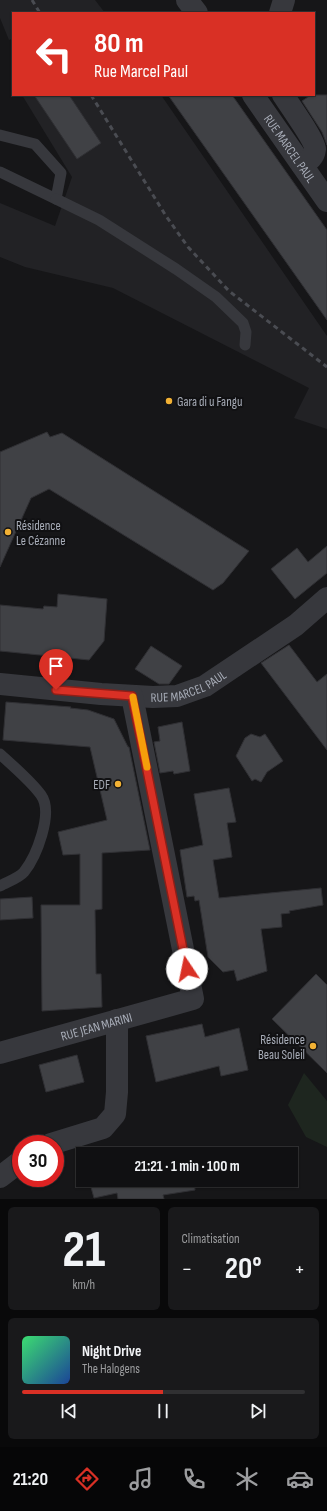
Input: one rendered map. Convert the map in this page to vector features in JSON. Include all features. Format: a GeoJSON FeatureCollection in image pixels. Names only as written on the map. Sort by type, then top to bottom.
{"type":"FeatureCollection","features":[{"type":"Feature","properties":{"kind":"street"},"geometry":{"type":"LineString","coordinates":[[187,0],[196,12]]}},
{"type":"Feature","properties":{"kind":"street"},"geometry":{"type":"LineString","coordinates":[[280,12],[284,0]]}},
{"type":"Feature","properties":{"kind":"street","name":"RUE MARCEL PAUL"},"geometry":{"type":"LineString","coordinates":[[254,96],[327,201]]}},
{"type":"Feature","properties":{"kind":"street"},"geometry":{"type":"LineString","coordinates":[[284,96],[314,145],[313,156],[302,166]]}},
{"type":"Feature","properties":{"kind":"street","name":"RUE MARCEL PAUL"},"geometry":{"type":"LineString","coordinates":[[0,684],[132,696],[177,696],[205,686],[296,625],[327,598]]}},
{"type":"Feature","properties":{"kind":"street","name":"RUE JEAN MARINI"},"geometry":{"type":"LineString","coordinates":[[0,1053],[193,999],[132,696]]}},
{"type":"Feature","properties":{"kind":"street"},"geometry":{"type":"LineString","coordinates":[[64,1140],[103,1128],[115,1114],[117,1092],[117,1020]]}},
{"type":"Feature","properties":{"kind":"street"},"geometry":{"type":"LineString","coordinates":[[0,1177],[12,1168]]}},
{"type":"Feature","properties":{"kind":"lane"},"geometry":{"type":"LineString","coordinates":[[0,135],[35,144],[62,173],[56,199]]}},
{"type":"Feature","properties":{"kind":"lane"},"geometry":{"type":"LineString","coordinates":[[0,172],[100,220],[176,268],[216,297],[243,323],[246,332],[245,345]]}},
{"type":"Feature","properties":{"kind":"lane"},"geometry":{"type":"LineString","coordinates":[[0,754],[42,796],[46,809],[43,832],[34,857],[23,874],[0,886]]}},
{"type":"Feature","properties":{"kind":"shaded area"},"geometry":{"type":"Polygon","coordinates":[[[0,0],[95,0],[104,12],[12,12],[12,38],[9,40],[0,18],[0,0]]]}},
{"type":"Feature","properties":{"kind":"shaded area"},"geometry":{"type":"Polygon","coordinates":[[[23,96],[162,96],[327,336],[327,429],[294,418],[309,388],[113,288],[25,267],[0,257],[0,203],[55,226],[72,177],[23,96]]]}},
{"type":"Feature","properties":{"kind":"shaded area"},"geometry":{"type":"Polygon","coordinates":[[[304,1073],[327,1101],[327,1147],[306,1137],[288,1105],[304,1073]]]}},
{"type":"Feature","properties":{"kind":"building"},"geometry":{"type":"Polygon","coordinates":[[[327,95],[327,145],[322,132],[302,101],[310,96],[327,95]]]}},
{"type":"Feature","properties":{"kind":"building"},"geometry":{"type":"Polygon","coordinates":[[[35,96],[70,96],[101,143],[77,159],[35,96]]]}},
{"type":"Feature","properties":{"kind":"building"},"geometry":{"type":"Polygon","coordinates":[[[169,96],[233,96],[327,230],[327,320],[169,96]]]}},
{"type":"Feature","properties":{"kind":"building"},"geometry":{"type":"Polygon","coordinates":[[[47,432],[50,437],[62,433],[249,551],[223,583],[213,590],[49,489],[31,498],[0,567],[0,452],[47,432]]]}},
{"type":"Feature","properties":{"kind":"building"},"geometry":{"type":"Polygon","coordinates":[[[327,546],[327,573],[295,599],[271,569],[297,548],[308,562],[327,546]]]}},
{"type":"Feature","properties":{"kind":"building"},"geometry":{"type":"Polygon","coordinates":[[[58,594],[107,599],[104,641],[89,660],[0,651],[0,605],[43,609],[44,606],[57,607],[58,594]]]}},
{"type":"Feature","properties":{"kind":"building"},"geometry":{"type":"Polygon","coordinates":[[[289,645],[317,682],[327,674],[327,750],[261,663],[289,645]]]}},
{"type":"Feature","properties":{"kind":"building"},"geometry":{"type":"Polygon","coordinates":[[[151,646],[182,666],[169,684],[159,684],[135,669],[151,646]]]}},
{"type":"Feature","properties":{"kind":"building"},"geometry":{"type":"Polygon","coordinates":[[[6,702],[71,707],[70,708],[88,710],[114,719],[129,747],[150,850],[102,853],[102,909],[95,910],[96,974],[101,974],[102,1007],[42,1011],[41,905],[80,905],[80,854],[63,855],[58,832],[107,820],[90,747],[3,740],[6,702]]]}},
{"type":"Feature","properties":{"kind":"building"},"geometry":{"type":"Polygon","coordinates":[[[182,722],[190,771],[174,774],[173,771],[160,773],[154,742],[160,741],[158,727],[182,722]]]}},
{"type":"Feature","properties":{"kind":"building"},"geometry":{"type":"Polygon","coordinates":[[[251,734],[260,737],[265,734],[283,761],[267,772],[261,782],[255,779],[252,781],[236,756],[245,738],[251,734]]]}},
{"type":"Feature","properties":{"kind":"building"},"geometry":{"type":"Polygon","coordinates":[[[229,788],[236,822],[227,823],[232,857],[213,860],[219,898],[321,888],[323,905],[289,911],[290,913],[281,914],[282,927],[261,929],[267,971],[237,981],[234,970],[223,972],[208,957],[199,900],[195,901],[194,896],[187,897],[180,850],[203,845],[194,794],[229,788]]]}},
{"type":"Feature","properties":{"kind":"building"},"geometry":{"type":"Polygon","coordinates":[[[32,897],[33,918],[0,920],[0,899],[32,897]]]}},
{"type":"Feature","properties":{"kind":"building","name":"Résidence Beau Soleil"},"geometry":{"type":"Polygon","coordinates":[[[316,974],[327,985],[327,1073],[272,1019],[316,974]]]}},
{"type":"Feature","properties":{"kind":"building"},"geometry":{"type":"Polygon","coordinates":[[[202,1024],[205,1037],[239,1028],[248,1070],[221,1076],[219,1066],[156,1082],[146,1036],[202,1024]]]}},
{"type":"Feature","properties":{"kind":"building"},"geometry":{"type":"Polygon","coordinates":[[[77,1055],[84,1082],[46,1092],[39,1065],[77,1055]]]}},
{"type":"Feature","properties":{"kind":"building"},"geometry":{"type":"Polygon","coordinates":[[[91,1187],[195,1187],[195,1190],[163,1195],[164,1199],[118,1199],[117,1193],[94,1198],[91,1187]]]}},
{"type":"Feature","properties":{"kind":"railway"},"geometry":{"type":"LineString","coordinates":[[32,0],[39,12]]}},
{"type":"Feature","properties":{"kind":"railway"},"geometry":{"type":"LineString","coordinates":[[92,96],[166,216],[188,247],[229,291],[327,367]]}},
{"type":"Feature","properties":{"kind":"slow traffic"},"geometry":{"type":"LineString","coordinates":[[133,697],[147,767]]}},
{"type":"Feature","properties":{"kind":"place","name":"Gara di u Fangu"},"geometry":{"type":"Point","coordinates":[169,401]}},
{"type":"Feature","properties":{"kind":"place","name":"Résidence Le Cézanne"},"geometry":{"type":"Point","coordinates":[8,532]}},
{"type":"Feature","properties":{"kind":"place","name":"EDF"},"geometry":{"type":"Point","coordinates":[118,784]}},
{"type":"Feature","properties":{"kind":"place","name":"Résidence Beau Soleil"},"geometry":{"type":"Point","coordinates":[313,1046]}},
{"type":"Feature","properties":{"kind":"route"},"geometry":{"type":"LineString","coordinates":[[56,690],[132,696],[187,969]]}}]}
